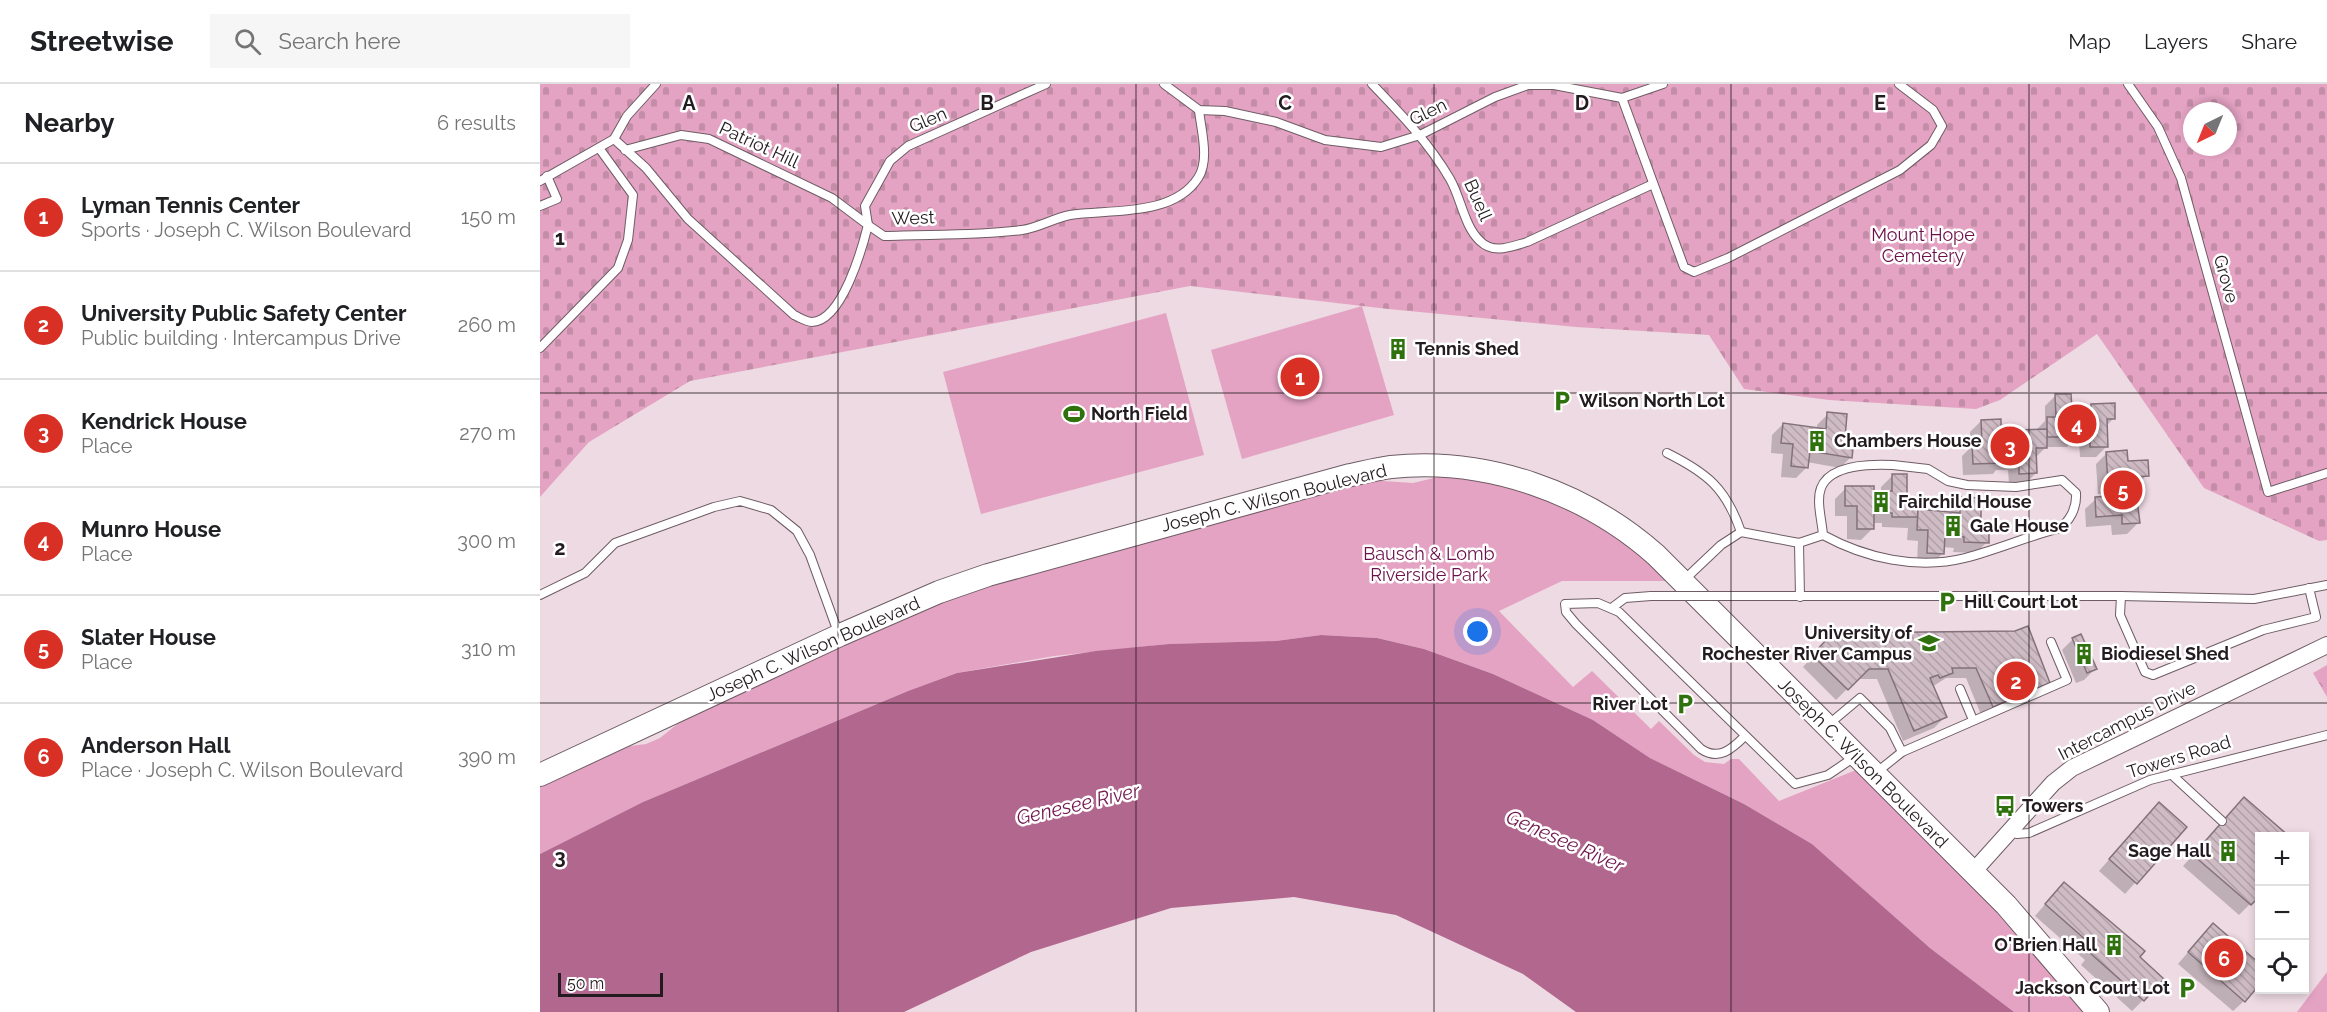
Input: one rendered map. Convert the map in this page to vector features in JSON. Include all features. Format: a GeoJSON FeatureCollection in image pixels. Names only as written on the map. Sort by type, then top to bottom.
{"type":"FeatureCollection","features":[{"type":"Feature","properties":{"kind":"street","name":"Joseph C. Wilson Boulevard"},"geometry":{"type":"LineString","coordinates":[[540,775],[840,635],[928,596],[988,575],[1346,476],[1392,467],[1436,467],[1483,471],[1561,494],[1618,525],[1645,544],[1973,872],[2048,952],[2098,1012]]}},
{"type":"Feature","properties":{"kind":"street","name":"Intercampus Drive"},"geometry":{"type":"LineString","coordinates":[[1973,872],[2053,783],[2072,768],[2327,645]]}},
{"type":"Feature","properties":{"kind":"street","name":"Joseph C. Wilson Boulevard"},"geometry":{"type":"LineString","coordinates":[[2048,952],[2116,1012]]}},
{"type":"Feature","properties":{"kind":"lane"},"geometry":{"type":"LineString","coordinates":[[540,206],[558,199],[544,178],[614,139],[627,116],[656,84]]}},
{"type":"Feature","properties":{"kind":"lane","name":"Glen"},"geometry":{"type":"LineString","coordinates":[[868,225],[865,206],[890,161],[908,146],[1046,84]]}},
{"type":"Feature","properties":{"kind":"lane"},"geometry":{"type":"LineString","coordinates":[[1164,84],[1199,110]]}},
{"type":"Feature","properties":{"kind":"lane","name":"Buell"},"geometry":{"type":"LineString","coordinates":[[1372,84],[1420,135],[1451,181],[1473,231],[1480,241],[1490,247],[1506,248],[1527,242],[1653,184]]}},
{"type":"Feature","properties":{"kind":"lane"},"geometry":{"type":"LineString","coordinates":[[1663,84],[1622,98],[1684,267],[1694,272],[1873,184],[1919,157],[1931,145],[1942,126],[1933,110],[1899,84]]}},
{"type":"Feature","properties":{"kind":"lane","name":"Grove"},"geometry":{"type":"LineString","coordinates":[[2128,84],[2158,127],[2181,178],[2268,492],[2327,473]]}},
{"type":"Feature","properties":{"kind":"lane","name":"Glen"},"geometry":{"type":"LineString","coordinates":[[1199,110],[1225,111],[1276,122],[1325,140],[1381,147],[1420,135],[1495,97],[1528,85],[1554,85],[1622,98]]}},
{"type":"Feature","properties":{"kind":"lane","name":"West"},"geometry":{"type":"LineString","coordinates":[[614,139],[646,168],[688,219],[794,315],[811,322],[825,318],[838,302],[859,258],[868,225],[884,236],[1023,230],[1066,216],[1146,208],[1187,190],[1200,177],[1204,155],[1199,110]]}},
{"type":"Feature","properties":{"kind":"lane","name":"Patriot Hill"},"geometry":{"type":"LineString","coordinates":[[625,150],[681,135],[709,139],[832,198],[868,225]]}},
{"type":"Feature","properties":{"kind":"lane"},"geometry":{"type":"LineString","coordinates":[[540,348],[618,268],[628,240],[633,195],[598,148]]}},
{"type":"Feature","properties":{"kind":"lane"},"geometry":{"type":"LineString","coordinates":[[1667,453],[1696,467],[1710,479],[1731,509],[1741,532]]}},
{"type":"Feature","properties":{"kind":"lane"},"geometry":{"type":"LineString","coordinates":[[1683,581],[1721,545],[1741,532],[1799,543],[1823,535],[1854,550],[1883,558],[1925,562],[1950,561],[2064,526],[2077,502],[2076,493],[2062,480],[2016,487],[1987,487],[1948,481],[1928,469],[1893,465],[1864,466],[1835,474],[1822,486],[1820,497],[1823,535]]}},
{"type":"Feature","properties":{"kind":"lane"},"geometry":{"type":"LineString","coordinates":[[540,595],[585,573],[615,543],[714,507],[740,501],[771,510],[797,531],[810,555],[840,635]]}},
{"type":"Feature","properties":{"kind":"lane"},"geometry":{"type":"LineString","coordinates":[[1799,543],[1800,597]]}},
{"type":"Feature","properties":{"kind":"lane"},"geometry":{"type":"LineString","coordinates":[[1613,607],[1625,598],[1651,596],[2121,596],[2254,599],[2327,585]]}},
{"type":"Feature","properties":{"kind":"lane"},"geometry":{"type":"LineString","coordinates":[[2121,596],[2120,615],[2145,672],[2153,675],[2263,630],[2316,617],[2309,588]]}},
{"type":"Feature","properties":{"kind":"lane"},"geometry":{"type":"LineString","coordinates":[[1745,736],[1722,754],[1709,753],[1701,749],[1576,624],[1566,612],[1565,604],[1599,603],[1613,607],[1795,784],[1828,775],[1856,756]]}},
{"type":"Feature","properties":{"kind":"lane"},"geometry":{"type":"LineString","coordinates":[[1874,775],[1902,752],[2067,680],[2051,642]]}},
{"type":"Feature","properties":{"kind":"lane"},"geometry":{"type":"LineString","coordinates":[[1960,689],[1973,720]]}},
{"type":"Feature","properties":{"kind":"lane"},"geometry":{"type":"LineString","coordinates":[[1827,727],[1860,698],[1890,729],[1902,752]]}},
{"type":"Feature","properties":{"kind":"lane","name":"Towers Road"},"geometry":{"type":"LineString","coordinates":[[2012,831],[2017,834],[2029,833],[2150,780],[2327,735]]}},
{"type":"Feature","properties":{"kind":"lane"},"geometry":{"type":"LineString","coordinates":[[2171,774],[2222,821]]}},
{"type":"Feature","properties":{"kind":"green space","name":"Mount Hope Cemetery"},"geometry":{"type":"Polygon","coordinates":[[[540,84],[2327,84],[2327,540],[2319,541],[2204,488],[2097,334],[2000,400],[1976,409],[1829,400],[1744,389],[1709,335],[1576,327],[1388,309],[1190,286],[690,381],[589,442],[540,497],[540,84]]]}},
{"type":"Feature","properties":{"kind":"green space"},"geometry":{"type":"Polygon","coordinates":[[[1362,306],[1394,415],[1242,459],[1211,350],[1362,306]]]}},
{"type":"Feature","properties":{"kind":"green space","name":"North Field"},"geometry":{"type":"Polygon","coordinates":[[[1166,313],[1204,455],[981,514],[943,372],[1166,313]]]}},
{"type":"Feature","properties":{"kind":"green space","name":"Bausch & Lomb Riverside Park"},"geometry":{"type":"Polygon","coordinates":[[[1442,476],[1506,485],[1552,500],[1594,522],[1633,550],[1669,581],[1562,581],[1499,611],[1573,687],[1592,671],[1651,729],[1659,721],[1694,755],[1705,762],[1724,764],[1731,759],[1739,759],[1779,801],[1856,770],[1954,869],[1970,882],[2090,1012],[2014,1012],[1930,948],[1812,844],[1744,804],[1650,758],[1593,720],[1493,674],[1424,649],[1377,638],[1321,635],[1276,641],[1169,644],[1054,656],[957,673],[908,691],[643,802],[540,854],[540,786],[623,747],[646,744],[660,738],[685,718],[896,619],[953,596],[1368,480],[1413,483],[1442,476]]]}},
{"type":"Feature","properties":{"kind":"green space"},"geometry":{"type":"Polygon","coordinates":[[[2327,665],[2327,697],[2313,673],[2327,665]]]}},
{"type":"Feature","properties":{"kind":"green space"},"geometry":{"type":"Polygon","coordinates":[[[2327,972],[2327,1012],[2297,1012],[2327,972]]]}},
{"type":"Feature","properties":{"kind":"water","name":"Genesee River"},"geometry":{"type":"Polygon","coordinates":[[[1321,635],[1377,638],[1424,649],[1493,674],[1593,720],[1650,758],[1744,804],[1812,844],[1930,948],[2014,1012],[1576,1012],[1523,974],[1396,915],[1294,897],[1171,908],[1031,952],[904,1012],[540,1012],[540,854],[643,802],[908,691],[957,673],[1096,651],[1169,644],[1276,641],[1321,635]]]}},
{"type":"Feature","properties":{"kind":"building","name":"Tennis Shed"},"geometry":{"type":"Polygon","coordinates":[[[1393,341],[1405,343],[1403,357],[1392,356],[1393,341]]]}},
{"type":"Feature","properties":{"kind":"building"},"geometry":{"type":"Polygon","coordinates":[[[2055,394],[2071,394],[2072,408],[2091,408],[2091,404],[2115,403],[2115,419],[2107,419],[2108,447],[2090,447],[2090,432],[2079,432],[2079,437],[2047,437],[2047,417],[2056,417],[2055,394]]]}},
{"type":"Feature","properties":{"kind":"building","name":"Chambers House"},"geometry":{"type":"Polygon","coordinates":[[[1827,412],[1847,414],[1845,439],[1854,439],[1852,458],[1810,451],[1808,468],[1791,466],[1793,444],[1781,443],[1783,423],[1826,429],[1827,412]]]}},
{"type":"Feature","properties":{"kind":"building"},"geometry":{"type":"Polygon","coordinates":[[[2001,419],[2001,434],[2016,434],[2016,430],[2047,429],[2047,448],[2036,448],[2037,473],[2019,474],[2019,460],[1973,464],[1972,443],[1982,443],[1981,420],[2001,419]]]}},
{"type":"Feature","properties":{"kind":"building"},"geometry":{"type":"Polygon","coordinates":[[[2127,450],[2128,461],[2148,460],[2149,476],[2134,477],[2140,523],[2122,524],[2122,515],[2096,517],[2095,497],[2112,496],[2112,484],[2108,484],[2106,452],[2127,450]]]}},
{"type":"Feature","properties":{"kind":"building","name":"Fairchild House"},"geometry":{"type":"Polygon","coordinates":[[[1892,474],[1907,474],[1907,499],[1918,499],[1918,517],[1892,517],[1892,513],[1874,513],[1874,529],[1857,529],[1857,506],[1845,506],[1845,486],[1874,486],[1874,491],[1892,491],[1892,474]]]}},
{"type":"Feature","properties":{"kind":"building","name":"Gale House"},"geometry":{"type":"Polygon","coordinates":[[[1960,497],[1981,498],[1981,522],[1989,522],[1989,543],[1964,542],[1964,537],[1945,536],[1944,554],[1927,553],[1928,530],[1917,530],[1918,509],[1960,513],[1960,497]]]}},
{"type":"Feature","properties":{"kind":"building"},"geometry":{"type":"Polygon","coordinates":[[[2028,626],[2050,683],[1993,707],[1976,668],[1952,668],[1953,673],[1940,678],[1938,675],[1930,678],[1947,717],[1914,731],[1888,669],[1869,669],[1848,690],[1812,655],[1833,633],[2015,631],[2028,626]]]}},
{"type":"Feature","properties":{"kind":"building","name":"Biodiesel Shed"},"geometry":{"type":"Polygon","coordinates":[[[2081,634],[2097,669],[2087,673],[2072,638],[2081,634]]]}},
{"type":"Feature","properties":{"kind":"building","name":"Sage Hall"},"geometry":{"type":"Polygon","coordinates":[[[2244,797],[2284,832],[2255,832],[2255,901],[2251,905],[2193,855],[2244,797]]]}},
{"type":"Feature","properties":{"kind":"building"},"geometry":{"type":"Polygon","coordinates":[[[2159,802],[2187,827],[2137,884],[2109,859],[2159,802]]]}},
{"type":"Feature","properties":{"kind":"building","name":"O'Brien Hall"},"geometry":{"type":"Polygon","coordinates":[[[2064,882],[2145,951],[2140,957],[2164,979],[2144,1001],[2090,953],[2095,948],[2045,904],[2064,882]]]}},
{"type":"Feature","properties":{"kind":"building"},"geometry":{"type":"Polygon","coordinates":[[[2213,923],[2255,960],[2255,990],[2245,1002],[2188,952],[2213,923]]]}},
{"type":"Feature","properties":{"kind":"place","name":"Tennis Shed"},"geometry":{"type":"Point","coordinates":[1398,349]}},
{"type":"Feature","properties":{"kind":"place","name":"Lyman Tennis Center"},"geometry":{"type":"Point","coordinates":[1300,377]}},
{"type":"Feature","properties":{"kind":"place","name":"Wilson North Lot"},"geometry":{"type":"Point","coordinates":[1562,401]}},
{"type":"Feature","properties":{"kind":"place","name":"North Field"},"geometry":{"type":"Point","coordinates":[1074,414]}},
{"type":"Feature","properties":{"kind":"place","name":"Munro House"},"geometry":{"type":"Point","coordinates":[2077,424]}},
{"type":"Feature","properties":{"kind":"place","name":"Chambers House"},"geometry":{"type":"Point","coordinates":[1817,441]}},
{"type":"Feature","properties":{"kind":"place","name":"Kendrick House"},"geometry":{"type":"Point","coordinates":[2010,446]}},
{"type":"Feature","properties":{"kind":"place","name":"Slater House"},"geometry":{"type":"Point","coordinates":[2123,490]}},
{"type":"Feature","properties":{"kind":"place","name":"Fairchild House"},"geometry":{"type":"Point","coordinates":[1881,502]}},
{"type":"Feature","properties":{"kind":"place","name":"Gale House"},"geometry":{"type":"Point","coordinates":[1953,526]}},
{"type":"Feature","properties":{"kind":"place","name":"Hill Court Lot"},"geometry":{"type":"Point","coordinates":[1947,602]}},
{"type":"Feature","properties":{"kind":"place","name":"University of Rochester River Campus"},"geometry":{"type":"Point","coordinates":[1929,643]}},
{"type":"Feature","properties":{"kind":"place","name":"Biodiesel Shed"},"geometry":{"type":"Point","coordinates":[2084,654]}},
{"type":"Feature","properties":{"kind":"place","name":"University Public Safety Center"},"geometry":{"type":"Point","coordinates":[2016,681]}},
{"type":"Feature","properties":{"kind":"place","name":"River Lot"},"geometry":{"type":"Point","coordinates":[1685,704]}},
{"type":"Feature","properties":{"kind":"place","name":"Towers"},"geometry":{"type":"Point","coordinates":[2005,806]}},
{"type":"Feature","properties":{"kind":"place","name":"Sage Hall"},"geometry":{"type":"Point","coordinates":[2228,851]}},
{"type":"Feature","properties":{"kind":"place","name":"O'Brien Hall"},"geometry":{"type":"Point","coordinates":[2114,945]}},
{"type":"Feature","properties":{"kind":"place","name":"Anderson Hall"},"geometry":{"type":"Point","coordinates":[2224,958]}},
{"type":"Feature","properties":{"kind":"place","name":"Jackson Court Lot"},"geometry":{"type":"Point","coordinates":[2187,988]}}]}
